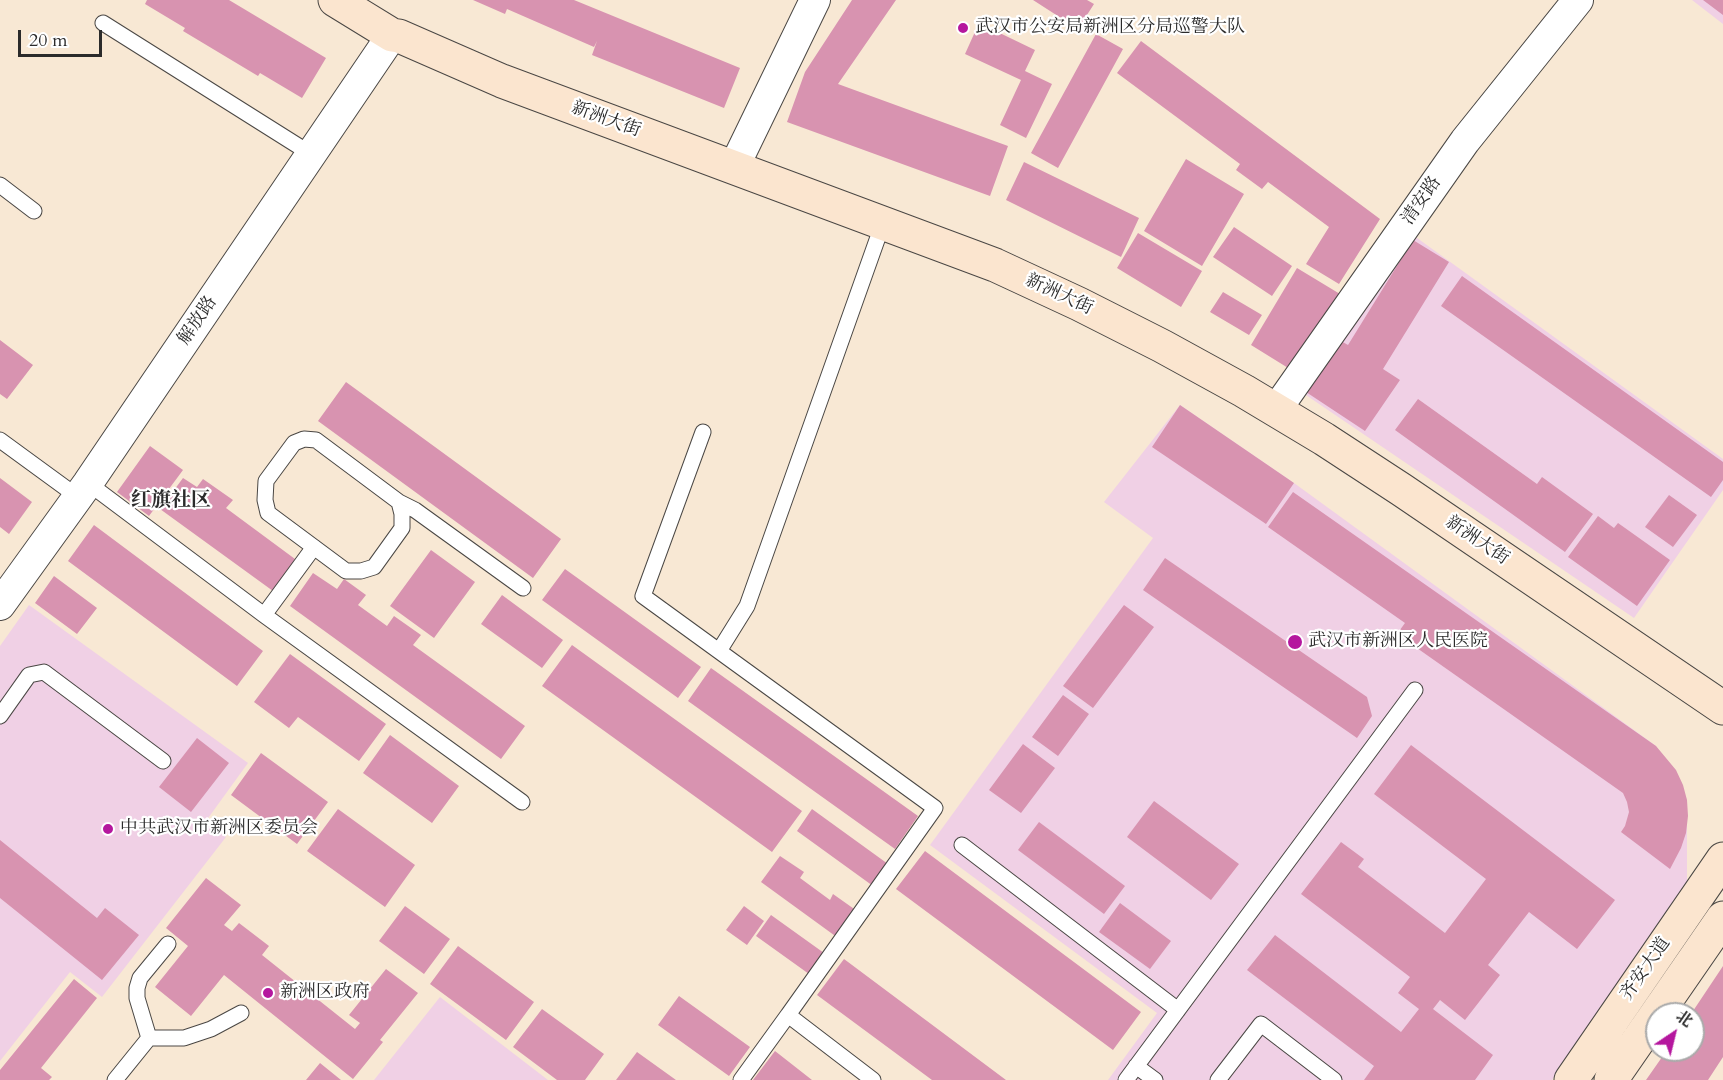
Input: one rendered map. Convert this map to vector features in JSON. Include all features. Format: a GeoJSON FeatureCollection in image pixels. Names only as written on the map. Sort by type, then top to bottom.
{"type":"FeatureCollection","features":[{"type":"Feature","properties":{"kind":"main road","name":"新洲大街"},"geometry":{"type":"LineString","coordinates":[[335,0],[392,35],[502,81],[995,265],[1162,346],[1276,410],[1402,490],[1723,708]]}},
{"type":"Feature","properties":{"kind":"main road","name":"齐安大道"},"geometry":{"type":"LineString","coordinates":[[1571,1080],[1723,860]]}},
{"type":"Feature","properties":{"kind":"main road","name":"齐安大道"},"geometry":{"type":"LineString","coordinates":[[1611,1080],[1723,918]]}},
{"type":"Feature","properties":{"kind":"street"},"geometry":{"type":"LineString","coordinates":[[734,167],[815,0]]}},
{"type":"Feature","properties":{"kind":"street","name":"清安路"},"geometry":{"type":"LineString","coordinates":[[1276,410],[1465,141],[1578,0]]}},
{"type":"Feature","properties":{"kind":"street","name":"解放路"},"geometry":{"type":"LineString","coordinates":[[0,605],[83,490],[392,35]]}},
{"type":"Feature","properties":{"kind":"lane"},"geometry":{"type":"LineString","coordinates":[[103,23],[311,154]]}},
{"type":"Feature","properties":{"kind":"lane"},"geometry":{"type":"LineString","coordinates":[[0,185],[34,211]]}},
{"type":"Feature","properties":{"kind":"lane"},"geometry":{"type":"LineString","coordinates":[[719,651],[747,606],[883,223]]}},
{"type":"Feature","properties":{"kind":"lane"},"geometry":{"type":"LineString","coordinates":[[703,432],[643,596],[935,808],[741,1080]]}},
{"type":"Feature","properties":{"kind":"lane"},"geometry":{"type":"LineString","coordinates":[[399,502],[402,528],[374,567],[361,572],[346,571],[268,513],[265,500],[266,481],[294,443],[304,439],[316,440],[399,502],[415,510],[523,588]]}},
{"type":"Feature","properties":{"kind":"lane"},"geometry":{"type":"LineString","coordinates":[[0,440],[83,490],[264,615],[522,802]]}},
{"type":"Feature","properties":{"kind":"lane"},"geometry":{"type":"LineString","coordinates":[[264,615],[315,547]]}},
{"type":"Feature","properties":{"kind":"lane"},"geometry":{"type":"LineString","coordinates":[[0,716],[30,675],[44,672],[163,761]]}},
{"type":"Feature","properties":{"kind":"lane"},"geometry":{"type":"LineString","coordinates":[[1126,1080],[1415,690]]}},
{"type":"Feature","properties":{"kind":"lane"},"geometry":{"type":"LineString","coordinates":[[962,845],[1178,1010]]}},
{"type":"Feature","properties":{"kind":"lane"},"geometry":{"type":"LineString","coordinates":[[149,1038],[136,988],[140,978],[168,944]]}},
{"type":"Feature","properties":{"kind":"lane"},"geometry":{"type":"LineString","coordinates":[[149,1038],[184,1038],[211,1029],[241,1013]]}},
{"type":"Feature","properties":{"kind":"lane"},"geometry":{"type":"LineString","coordinates":[[788,1015],[873,1080]]}},
{"type":"Feature","properties":{"kind":"lane"},"geometry":{"type":"LineString","coordinates":[[1218,1080],[1261,1024],[1334,1080]]}},
{"type":"Feature","properties":{"kind":"lane"},"geometry":{"type":"LineString","coordinates":[[115,1080],[149,1038]]}},
{"type":"Feature","properties":{"kind":"lane"},"geometry":{"type":"LineString","coordinates":[[1136,1066],[1155,1080]]}},
{"type":"Feature","properties":{"kind":"shaded area"},"geometry":{"type":"Polygon","coordinates":[[[1692,0],[1723,0],[1723,24],[1692,0]]]}},
{"type":"Feature","properties":{"kind":"shaded area"},"geometry":{"type":"Polygon","coordinates":[[[1406,230],[1723,459],[1723,490],[1634,618],[1300,391],[1406,230]]]}},
{"type":"Feature","properties":{"kind":"shaded area","name":"武汉市新洲区人民医院"},"geometry":{"type":"Polygon","coordinates":[[[1180,405],[1294,483],[1656,746],[1687,800],[1687,886],[1552,1080],[1108,1080],[1157,1013],[930,845],[1153,538],[1104,502],[1180,405]]]}},
{"type":"Feature","properties":{"kind":"shaded area","name":"中共武汉市新洲区委员会"},"geometry":{"type":"Polygon","coordinates":[[[29,605],[248,763],[206,821],[226,837],[102,997],[70,972],[0,1061],[0,646],[29,605]]]}},
{"type":"Feature","properties":{"kind":"shaded area"},"geometry":{"type":"Polygon","coordinates":[[[440,997],[548,1080],[374,1080],[440,997]]]}},
{"type":"Feature","properties":{"kind":"building"},"geometry":{"type":"Polygon","coordinates":[[[147,0],[229,0],[326,58],[302,98],[260,73],[258,76],[183,31],[185,28],[145,4],[147,0]]]}},
{"type":"Feature","properties":{"kind":"building"},"geometry":{"type":"Polygon","coordinates":[[[473,0],[574,0],[740,68],[724,108],[592,55],[597,41],[594,47],[507,9],[505,14],[473,0]]]}},
{"type":"Feature","properties":{"kind":"building"},"geometry":{"type":"Polygon","coordinates":[[[852,0],[896,0],[838,84],[1008,146],[990,196],[787,122],[805,72],[852,0]]]}},
{"type":"Feature","properties":{"kind":"building"},"geometry":{"type":"Polygon","coordinates":[[[1033,0],[1087,0],[1094,4],[1078,29],[1033,0]]]}},
{"type":"Feature","properties":{"kind":"building"},"geometry":{"type":"Polygon","coordinates":[[[1703,0],[1723,0],[1723,15],[1703,0]]]}},
{"type":"Feature","properties":{"kind":"building"},"geometry":{"type":"Polygon","coordinates":[[[979,23],[1035,50],[1025,71],[1052,84],[1026,138],[1000,125],[1021,80],[965,54],[979,23]]]}},
{"type":"Feature","properties":{"kind":"building"},"geometry":{"type":"Polygon","coordinates":[[[1096,34],[1123,49],[1058,168],[1031,153],[1096,34]]]}},
{"type":"Feature","properties":{"kind":"building"},"geometry":{"type":"Polygon","coordinates":[[[1141,41],[1380,219],[1339,284],[1306,264],[1329,227],[1268,182],[1262,189],[1236,170],[1240,164],[1117,73],[1141,41]]]}},
{"type":"Feature","properties":{"kind":"building"},"geometry":{"type":"Polygon","coordinates":[[[1186,159],[1244,194],[1202,266],[1144,231],[1186,159]]]}},
{"type":"Feature","properties":{"kind":"building"},"geometry":{"type":"Polygon","coordinates":[[[1024,162],[1139,218],[1121,257],[1006,200],[1024,162]]]}},
{"type":"Feature","properties":{"kind":"building"},"geometry":{"type":"Polygon","coordinates":[[[1234,227],[1292,266],[1272,296],[1213,257],[1234,227]]]}},
{"type":"Feature","properties":{"kind":"building"},"geometry":{"type":"Polygon","coordinates":[[[1138,233],[1202,271],[1181,307],[1117,268],[1138,233]]]}},
{"type":"Feature","properties":{"kind":"building"},"geometry":{"type":"Polygon","coordinates":[[[1413,240],[1449,262],[1383,369],[1400,380],[1365,431],[1306,392],[1341,341],[1348,345],[1413,240]]]}},
{"type":"Feature","properties":{"kind":"building"},"geometry":{"type":"Polygon","coordinates":[[[1297,268],[1340,294],[1293,371],[1251,345],[1297,268]]]}},
{"type":"Feature","properties":{"kind":"building"},"geometry":{"type":"Polygon","coordinates":[[[1462,276],[1723,462],[1723,480],[1711,497],[1441,306],[1462,276]]]}},
{"type":"Feature","properties":{"kind":"building"},"geometry":{"type":"Polygon","coordinates":[[[1223,292],[1262,315],[1249,335],[1210,312],[1223,292]]]}},
{"type":"Feature","properties":{"kind":"building"},"geometry":{"type":"Polygon","coordinates":[[[0,340],[33,365],[7,399],[0,394],[0,340]]]}},
{"type":"Feature","properties":{"kind":"building"},"geometry":{"type":"Polygon","coordinates":[[[346,382],[561,539],[533,578],[318,421],[346,382]]]}},
{"type":"Feature","properties":{"kind":"building"},"geometry":{"type":"Polygon","coordinates":[[[1418,399],[1537,484],[1542,477],[1593,514],[1565,552],[1395,430],[1418,399]]]}},
{"type":"Feature","properties":{"kind":"building"},"geometry":{"type":"Polygon","coordinates":[[[1180,405],[1294,483],[1266,524],[1152,447],[1180,405]]]}},
{"type":"Feature","properties":{"kind":"building"},"geometry":{"type":"Polygon","coordinates":[[[150,446],[183,470],[149,516],[117,492],[150,446]]]}},
{"type":"Feature","properties":{"kind":"building"},"geometry":{"type":"Polygon","coordinates":[[[0,478],[32,502],[9,534],[0,527],[0,478]]]}},
{"type":"Feature","properties":{"kind":"building"},"geometry":{"type":"Polygon","coordinates":[[[183,478],[197,487],[203,479],[233,500],[226,508],[295,559],[273,591],[160,509],[183,478]]]}},
{"type":"Feature","properties":{"kind":"building"},"geometry":{"type":"Polygon","coordinates":[[[1293,492],[1656,746],[1676,770],[1687,800],[1686,833],[1670,869],[1621,832],[1629,812],[1623,793],[1397,634],[1405,623],[1268,527],[1293,492]]]}},
{"type":"Feature","properties":{"kind":"building"},"geometry":{"type":"Polygon","coordinates":[[[1669,495],[1697,515],[1673,547],[1645,527],[1669,495]]]}},
{"type":"Feature","properties":{"kind":"building"},"geometry":{"type":"Polygon","coordinates":[[[1598,516],[1614,528],[1618,523],[1670,560],[1637,606],[1568,557],[1598,516]]]}},
{"type":"Feature","properties":{"kind":"building"},"geometry":{"type":"Polygon","coordinates":[[[94,525],[263,651],[237,686],[68,561],[94,525]]]}},
{"type":"Feature","properties":{"kind":"building"},"geometry":{"type":"Polygon","coordinates":[[[431,550],[475,582],[434,638],[390,606],[431,550]]]}},
{"type":"Feature","properties":{"kind":"building"},"geometry":{"type":"Polygon","coordinates":[[[1165,558],[1367,697],[1372,716],[1357,738],[1143,590],[1165,558]]]}},
{"type":"Feature","properties":{"kind":"building"},"geometry":{"type":"Polygon","coordinates":[[[565,569],[701,667],[678,698],[542,600],[565,569]]]}},
{"type":"Feature","properties":{"kind":"building"},"geometry":{"type":"Polygon","coordinates":[[[313,573],[337,589],[344,579],[366,595],[358,605],[387,626],[394,616],[421,635],[413,645],[525,726],[501,759],[290,606],[313,573]]]}},
{"type":"Feature","properties":{"kind":"building"},"geometry":{"type":"Polygon","coordinates":[[[54,576],[97,608],[77,634],[35,603],[54,576]]]}},
{"type":"Feature","properties":{"kind":"building"},"geometry":{"type":"Polygon","coordinates":[[[502,595],[563,640],[542,668],[481,624],[502,595]]]}},
{"type":"Feature","properties":{"kind":"building"},"geometry":{"type":"Polygon","coordinates":[[[1124,605],[1154,627],[1093,708],[1063,686],[1124,605]]]}},
{"type":"Feature","properties":{"kind":"building"},"geometry":{"type":"Polygon","coordinates":[[[572,645],[802,811],[772,852],[542,686],[572,645]]]}},
{"type":"Feature","properties":{"kind":"building"},"geometry":{"type":"Polygon","coordinates":[[[290,654],[386,724],[359,761],[298,717],[289,728],[254,702],[290,654]]]}},
{"type":"Feature","properties":{"kind":"building"},"geometry":{"type":"Polygon","coordinates":[[[711,668],[918,816],[895,849],[688,701],[711,668]]]}},
{"type":"Feature","properties":{"kind":"building"},"geometry":{"type":"Polygon","coordinates":[[[1063,695],[1089,714],[1058,756],[1032,737],[1063,695]]]}},
{"type":"Feature","properties":{"kind":"building"},"geometry":{"type":"Polygon","coordinates":[[[390,735],[459,786],[432,823],[363,773],[390,735]]]}},
{"type":"Feature","properties":{"kind":"building"},"geometry":{"type":"Polygon","coordinates":[[[197,738],[229,763],[191,812],[159,787],[197,738]]]}},
{"type":"Feature","properties":{"kind":"building"},"geometry":{"type":"Polygon","coordinates":[[[1023,744],[1055,768],[1021,813],[989,790],[1023,744]]]}},
{"type":"Feature","properties":{"kind":"building"},"geometry":{"type":"Polygon","coordinates":[[[1411,745],[1615,900],[1577,949],[1529,912],[1488,965],[1500,975],[1465,1020],[1440,1000],[1433,1009],[1493,1055],[1475,1080],[1364,1080],[1374,1066],[1247,970],[1275,935],[1401,1032],[1419,1009],[1398,993],[1410,977],[1301,894],[1341,842],[1364,859],[1358,867],[1445,933],[1486,879],[1374,794],[1411,745]]]}},
{"type":"Feature","properties":{"kind":"building"},"geometry":{"type":"Polygon","coordinates":[[[261,753],[328,802],[297,844],[231,795],[261,753]]]}},
{"type":"Feature","properties":{"kind":"building"},"geometry":{"type":"Polygon","coordinates":[[[1154,801],[1239,864],[1211,900],[1127,837],[1154,801]]]}},
{"type":"Feature","properties":{"kind":"building"},"geometry":{"type":"Polygon","coordinates":[[[338,809],[415,865],[385,907],[307,851],[338,809]]]}},
{"type":"Feature","properties":{"kind":"building"},"geometry":{"type":"Polygon","coordinates":[[[812,809],[888,864],[873,886],[797,831],[812,809]]]}},
{"type":"Feature","properties":{"kind":"building"},"geometry":{"type":"Polygon","coordinates":[[[1039,822],[1125,886],[1104,914],[1018,850],[1039,822]]]}},
{"type":"Feature","properties":{"kind":"building"},"geometry":{"type":"Polygon","coordinates":[[[0,840],[97,918],[105,908],[139,935],[102,980],[0,898],[0,840]]]}},
{"type":"Feature","properties":{"kind":"building"},"geometry":{"type":"Polygon","coordinates":[[[925,851],[1141,1012],[1113,1050],[896,889],[925,851]]]}},
{"type":"Feature","properties":{"kind":"building"},"geometry":{"type":"Polygon","coordinates":[[[780,856],[804,872],[800,878],[830,900],[833,894],[857,911],[838,938],[761,882],[780,856]]]}},
{"type":"Feature","properties":{"kind":"building"},"geometry":{"type":"Polygon","coordinates":[[[206,878],[241,905],[224,925],[232,931],[239,923],[269,946],[262,955],[355,1029],[360,1023],[349,1015],[386,969],[418,993],[380,1040],[383,1042],[353,1079],[224,975],[191,1016],[155,987],[188,946],[166,928],[206,878]]]}},
{"type":"Feature","properties":{"kind":"building"},"geometry":{"type":"Polygon","coordinates":[[[1120,903],[1171,941],[1150,969],[1099,932],[1120,903]]]}},
{"type":"Feature","properties":{"kind":"building"},"geometry":{"type":"Polygon","coordinates":[[[405,906],[450,939],[424,974],[379,941],[405,906]]]}},
{"type":"Feature","properties":{"kind":"building"},"geometry":{"type":"Polygon","coordinates":[[[744,906],[764,921],[747,945],[726,930],[744,906]]]}},
{"type":"Feature","properties":{"kind":"building"},"geometry":{"type":"Polygon","coordinates":[[[771,915],[824,953],[809,974],[756,936],[771,915]]]}},
{"type":"Feature","properties":{"kind":"building"},"geometry":{"type":"Polygon","coordinates":[[[458,946],[534,1002],[506,1040],[430,984],[458,946]]]}},
{"type":"Feature","properties":{"kind":"building"},"geometry":{"type":"Polygon","coordinates":[[[844,959],[1006,1080],[932,1080],[817,995],[844,959]]]}},
{"type":"Feature","properties":{"kind":"building"},"geometry":{"type":"Polygon","coordinates":[[[1723,966],[1723,1057],[1708,1080],[1646,1080],[1659,1062],[1705,1062],[1705,1002],[1699,1002],[1723,966]]]}},
{"type":"Feature","properties":{"kind":"building"},"geometry":{"type":"Polygon","coordinates":[[[74,979],[97,998],[41,1068],[52,1077],[49,1080],[0,1080],[0,1070],[74,979]]]}},
{"type":"Feature","properties":{"kind":"building"},"geometry":{"type":"Polygon","coordinates":[[[679,996],[750,1047],[729,1076],[658,1025],[679,996]]]}},
{"type":"Feature","properties":{"kind":"building"},"geometry":{"type":"Polygon","coordinates":[[[542,1009],[604,1054],[585,1080],[557,1080],[513,1047],[542,1009]]]}},
{"type":"Feature","properties":{"kind":"building"},"geometry":{"type":"Polygon","coordinates":[[[775,1051],[812,1080],[753,1080],[775,1051]]]}},
{"type":"Feature","properties":{"kind":"building"},"geometry":{"type":"Polygon","coordinates":[[[637,1052],[676,1080],[616,1080],[637,1052]]]}},
{"type":"Feature","properties":{"kind":"building"},"geometry":{"type":"Polygon","coordinates":[[[320,1063],[341,1080],[306,1080],[320,1063]]]}},
{"type":"Feature","properties":{"kind":"place","name":"武汉市公安局新洲区分局巡警大队"},"geometry":{"type":"Point","coordinates":[963,28]}},
{"type":"Feature","properties":{"kind":"place","name":"武汉市新洲区人民医院"},"geometry":{"type":"Point","coordinates":[1295,642]}},
{"type":"Feature","properties":{"kind":"place","name":"中共武汉市新洲区委员会"},"geometry":{"type":"Point","coordinates":[108,829]}},
{"type":"Feature","properties":{"kind":"place","name":"新洲区政府"},"geometry":{"type":"Point","coordinates":[268,993]}},
{"type":"Feature","properties":{"kind":"district","name":"红旗社区"},"geometry":{"type":"Point","coordinates":[171,501]}}]}
